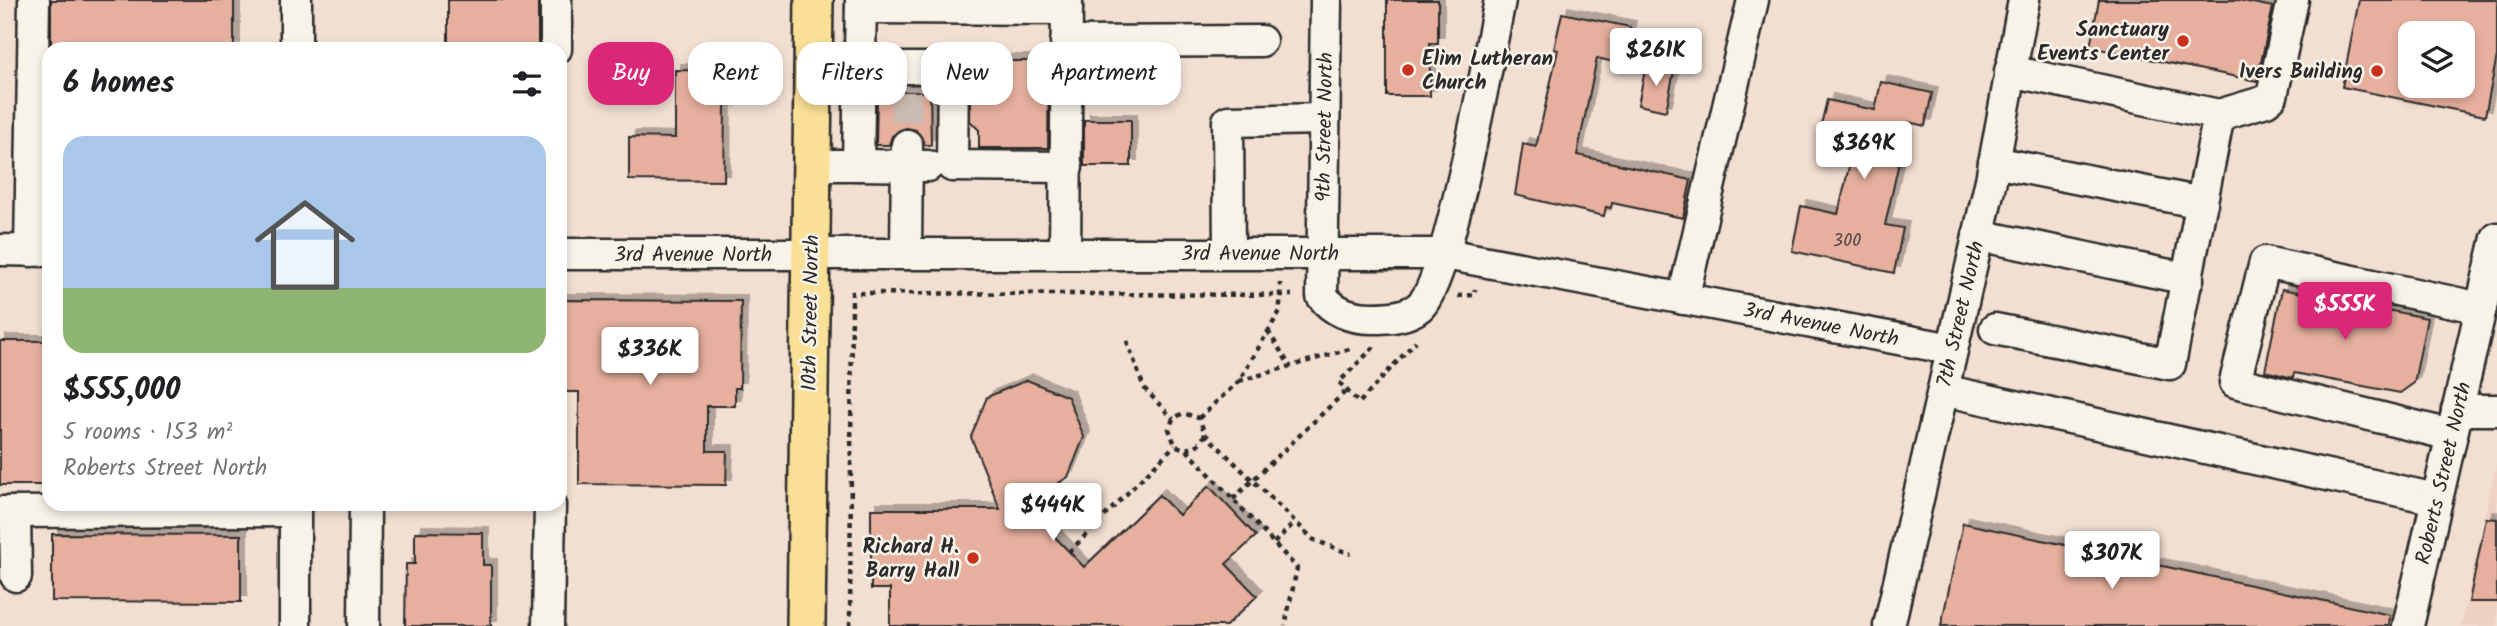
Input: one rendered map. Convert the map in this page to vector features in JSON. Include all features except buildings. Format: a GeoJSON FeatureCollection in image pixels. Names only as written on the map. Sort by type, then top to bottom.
{"type":"FeatureCollection","features":[{"type":"Feature","properties":{"kind":"main road","name":"10th Street North"},"geometry":{"type":"LineString","coordinates":[[813,42],[814,0]]}},
{"type":"Feature","properties":{"kind":"main road","name":"10th Street North"},"geometry":{"type":"LineString","coordinates":[[806,626],[813,105]]}},
{"type":"Feature","properties":{"kind":"street"},"geometry":{"type":"LineString","coordinates":[[0,250],[39,251],[34,0]]}},
{"type":"Feature","properties":{"kind":"street"},"geometry":{"type":"LineString","coordinates":[[296,0],[296,42]]}},
{"type":"Feature","properties":{"kind":"street"},"geometry":{"type":"LineString","coordinates":[[556,0],[556,42]]}},
{"type":"Feature","properties":{"kind":"street","name":"9th Street North"},"geometry":{"type":"LineString","coordinates":[[1326,0],[1322,296],[1331,307],[1361,318],[1393,316],[1418,308],[1429,296],[1445,254]]}},
{"type":"Feature","properties":{"kind":"street"},"geometry":{"type":"LineString","coordinates":[[1445,254],[1500,0]]}},
{"type":"Feature","properties":{"kind":"street"},"geometry":{"type":"LineString","coordinates":[[1684,299],[1753,0]]}},
{"type":"Feature","properties":{"kind":"street","name":"7th Street North"},"geometry":{"type":"LineString","coordinates":[[1889,626],[1994,162],[2024,0]]}},
{"type":"Feature","properties":{"kind":"street"},"geometry":{"type":"LineString","coordinates":[[2010,71],[2219,115],[2266,101],[2272,96],[2293,0]]}},
{"type":"Feature","properties":{"kind":"street"},"geometry":{"type":"LineString","coordinates":[[860,42],[861,4],[1066,4],[1066,42],[1261,41]]}},
{"type":"Feature","properties":{"kind":"street"},"geometry":{"type":"LineString","coordinates":[[907,80],[953,68],[952,166]]}},
{"type":"Feature","properties":{"kind":"street"},"geometry":{"type":"LineString","coordinates":[[858,165],[859,105]]}},
{"type":"Feature","properties":{"kind":"street"},"geometry":{"type":"LineString","coordinates":[[1066,253],[1067,105]]}},
{"type":"Feature","properties":{"kind":"street"},"geometry":{"type":"LineString","coordinates":[[1995,329],[2166,365],[2172,360],[2219,115]]}},
{"type":"Feature","properties":{"kind":"street"},"geometry":{"type":"LineString","coordinates":[[1229,253],[1228,121],[1324,119]]}},
{"type":"Feature","properties":{"kind":"street"},"geometry":{"type":"LineString","coordinates":[[812,165],[858,165],[907,156],[952,166],[1067,167]]}},
{"type":"Feature","properties":{"kind":"street"},"geometry":{"type":"LineString","coordinates":[[906,254],[907,156]]}},
{"type":"Feature","properties":{"kind":"street"},"geometry":{"type":"LineString","coordinates":[[1994,162],[2202,204]]}},
{"type":"Feature","properties":{"kind":"street"},"geometry":{"type":"LineString","coordinates":[[1978,235],[2188,279]]}},
{"type":"Feature","properties":{"kind":"street","name":"Roberts Street North"},"geometry":{"type":"LineString","coordinates":[[2408,626],[2497,238]]}},
{"type":"Feature","properties":{"kind":"street","name":"3rd Avenue North"},"geometry":{"type":"LineString","coordinates":[[567,254],[1445,254],[1952,349]]}},
{"type":"Feature","properties":{"kind":"street"},"geometry":{"type":"LineString","coordinates":[[2481,308],[2265,262],[2235,382],[2454,423],[2497,410]]}},
{"type":"Feature","properties":{"kind":"street"},"geometry":{"type":"LineString","coordinates":[[1943,390],[2436,499]]}},
{"type":"Feature","properties":{"kind":"street"},"geometry":{"type":"LineString","coordinates":[[16,576],[8,512],[65,511]]}},
{"type":"Feature","properties":{"kind":"street"},"geometry":{"type":"LineString","coordinates":[[295,511],[295,626]]}},
{"type":"Feature","properties":{"kind":"street"},"geometry":{"type":"LineString","coordinates":[[364,626],[365,511]]}},
{"type":"Feature","properties":{"kind":"street"},"geometry":{"type":"LineString","coordinates":[[548,626],[550,511]]}},
{"type":"Feature","properties":{"kind":"path"},"geometry":{"type":"LineString","coordinates":[[1199,418],[1239,381],[1280,311],[1280,269]]}},
{"type":"Feature","properties":{"kind":"path"},"geometry":{"type":"LineString","coordinates":[[1455,296],[1474,295],[1475,286]]}},
{"type":"Feature","properties":{"kind":"path"},"geometry":{"type":"LineString","coordinates":[[849,626],[852,293],[1300,295]]}},
{"type":"Feature","properties":{"kind":"path"},"geometry":{"type":"LineString","coordinates":[[1268,331],[1290,366]]}},
{"type":"Feature","properties":{"kind":"path"},"geometry":{"type":"LineString","coordinates":[[1382,339],[1339,382],[1359,403],[1412,349],[1423,332]]}},
{"type":"Feature","properties":{"kind":"path"},"geometry":{"type":"LineString","coordinates":[[1127,341],[1144,388],[1173,419]]}},
{"type":"Feature","properties":{"kind":"path"},"geometry":{"type":"LineString","coordinates":[[1233,499],[1346,390]]}},
{"type":"Feature","properties":{"kind":"path"},"geometry":{"type":"LineString","coordinates":[[1199,418],[1183,413],[1173,419],[1170,435],[1175,445],[1187,449],[1297,568],[1286,626]]}},
{"type":"Feature","properties":{"kind":"path"},"geometry":{"type":"LineString","coordinates":[[1199,418],[1205,434],[1314,540],[1351,554]]}},
{"type":"Feature","properties":{"kind":"path"},"geometry":{"type":"LineString","coordinates":[[1187,449],[1198,445],[1205,434]]}},
{"type":"Feature","properties":{"kind":"path"},"geometry":{"type":"LineString","coordinates":[[1069,552],[1175,445]]}},
{"type":"Feature","properties":{"kind":"path"},"geometry":{"type":"LineString","coordinates":[[1274,543],[1295,522]]}},
{"type":"Feature","properties":{"kind":"shaded area"},"geometry":{"type":"Polygon","coordinates":[[[2497,461],[2497,626],[2461,626],[2497,461]]]}},
{"type":"Feature","properties":{"kind":"tunnel"},"geometry":{"type":"LineString","coordinates":[[906,105],[907,145]]}},
{"type":"Feature","properties":{"kind":"place","name":"Sanctuary Events Center"},"geometry":{"type":"Point","coordinates":[2183,41]}},
{"type":"Feature","properties":{"kind":"place","name":"Elim Lutheran Church"},"geometry":{"type":"Point","coordinates":[1408,70]}},
{"type":"Feature","properties":{"kind":"place","name":"Ivers Building"},"geometry":{"type":"Point","coordinates":[2377,71]}},
{"type":"Feature","properties":{"kind":"place","name":"Richard H. Barry Hall"},"geometry":{"type":"Point","coordinates":[973,558]}}]}
